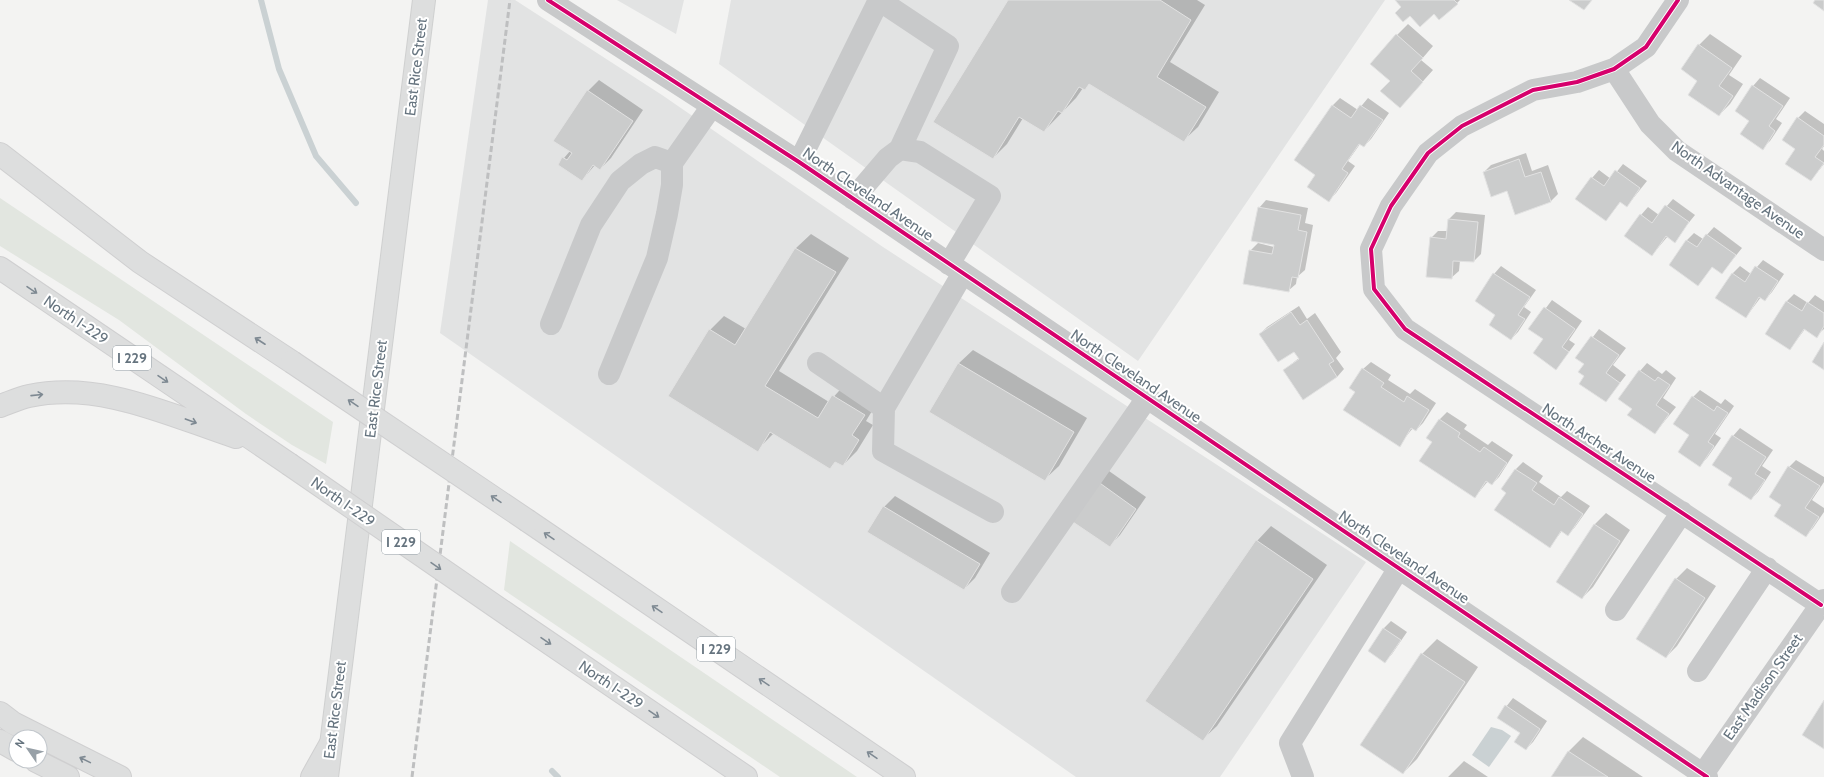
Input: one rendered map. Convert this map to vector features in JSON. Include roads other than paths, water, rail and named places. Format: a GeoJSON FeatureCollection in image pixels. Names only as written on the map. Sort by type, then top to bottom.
{"type":"FeatureCollection","features":[{"type":"Feature","properties":{"kind":"main road","name":"East Rice Street"},"geometry":{"type":"LineString","coordinates":[[327,777],[424,0]]}},
{"type":"Feature","properties":{"kind":"main road"},"geometry":{"type":"LineString","coordinates":[[0,154],[140,262]]}},
{"type":"Feature","properties":{"kind":"main road","name":"I 229"},"geometry":{"type":"LineString","coordinates":[[0,169],[292,362],[904,777]]}},
{"type":"Feature","properties":{"kind":"main road","name":"North I-229"},"geometry":{"type":"LineString","coordinates":[[0,268],[746,777]]}},
{"type":"Feature","properties":{"kind":"main road"},"geometry":{"type":"LineString","coordinates":[[0,406],[28,396],[63,392],[99,395],[142,404],[263,446]]}},
{"type":"Feature","properties":{"kind":"main road"},"geometry":{"type":"LineString","coordinates":[[0,713],[19,726],[120,777]]}},
{"type":"Feature","properties":{"kind":"main road"},"geometry":{"type":"LineString","coordinates":[[312,777],[331,743]]}},
{"type":"Feature","properties":{"kind":"main road"},"geometry":{"type":"LineString","coordinates":[[48,767],[68,777]]}},
{"type":"Feature","properties":{"kind":"street"},"geometry":{"type":"LineString","coordinates":[[799,162],[879,0],[948,46],[900,149],[888,158],[853,199]]}},
{"type":"Feature","properties":{"kind":"street"},"geometry":{"type":"LineString","coordinates":[[1614,68],[1646,47],[1678,0]]}},
{"type":"Feature","properties":{"kind":"street","name":"North Cleveland Avenue"},"geometry":{"type":"LineString","coordinates":[[561,3],[712,106],[799,162],[956,268],[1705,776]]}},
{"type":"Feature","properties":{"kind":"street","name":"North Advantage Avenue"},"geometry":{"type":"LineString","coordinates":[[1614,68],[1650,124],[1677,151],[1824,250]]}},
{"type":"Feature","properties":{"kind":"street","name":"North Archer Avenue"},"geometry":{"type":"LineString","coordinates":[[1614,68],[1577,82],[1533,90],[1462,126],[1428,153],[1391,206],[1372,249],[1374,289],[1405,329],[1822,603]]}},
{"type":"Feature","properties":{"kind":"street"},"geometry":{"type":"LineString","coordinates":[[609,374],[657,258],[672,185],[672,163],[712,106]]}},
{"type":"Feature","properties":{"kind":"street"},"geometry":{"type":"LineString","coordinates":[[900,149],[920,152],[990,196],[956,268],[884,408],[883,451],[993,512]]}},
{"type":"Feature","properties":{"kind":"street"},"geometry":{"type":"LineString","coordinates":[[551,324],[566,282],[591,225],[620,181],[641,164],[655,158],[672,163]]}},
{"type":"Feature","properties":{"kind":"street"},"geometry":{"type":"LineString","coordinates":[[818,363],[884,408]]}},
{"type":"Feature","properties":{"kind":"street"},"geometry":{"type":"LineString","coordinates":[[1012,592],[1147,398]]}},
{"type":"Feature","properties":{"kind":"street"},"geometry":{"type":"LineString","coordinates":[[1616,610],[1682,512]]}},
{"type":"Feature","properties":{"kind":"street"},"geometry":{"type":"LineString","coordinates":[[1303,777],[1290,743],[1399,568]]}},
{"type":"Feature","properties":{"kind":"street"},"geometry":{"type":"LineString","coordinates":[[1698,670],[1767,568]]}},
{"type":"Feature","properties":{"kind":"street","name":"East Madison Street"},"geometry":{"type":"LineString","coordinates":[[1705,776],[1822,603]]}},
{"type":"Feature","properties":{"kind":"waterway"},"geometry":{"type":"LineString","coordinates":[[261,0],[279,69],[316,156],[356,203]]}},
{"type":"Feature","properties":{"kind":"waterway"},"geometry":{"type":"LineString","coordinates":[[552,771],[558,777]]}},
{"type":"Feature","properties":{"kind":"railway"},"geometry":{"type":"LineString","coordinates":[[412,777],[510,0]]}}]}
